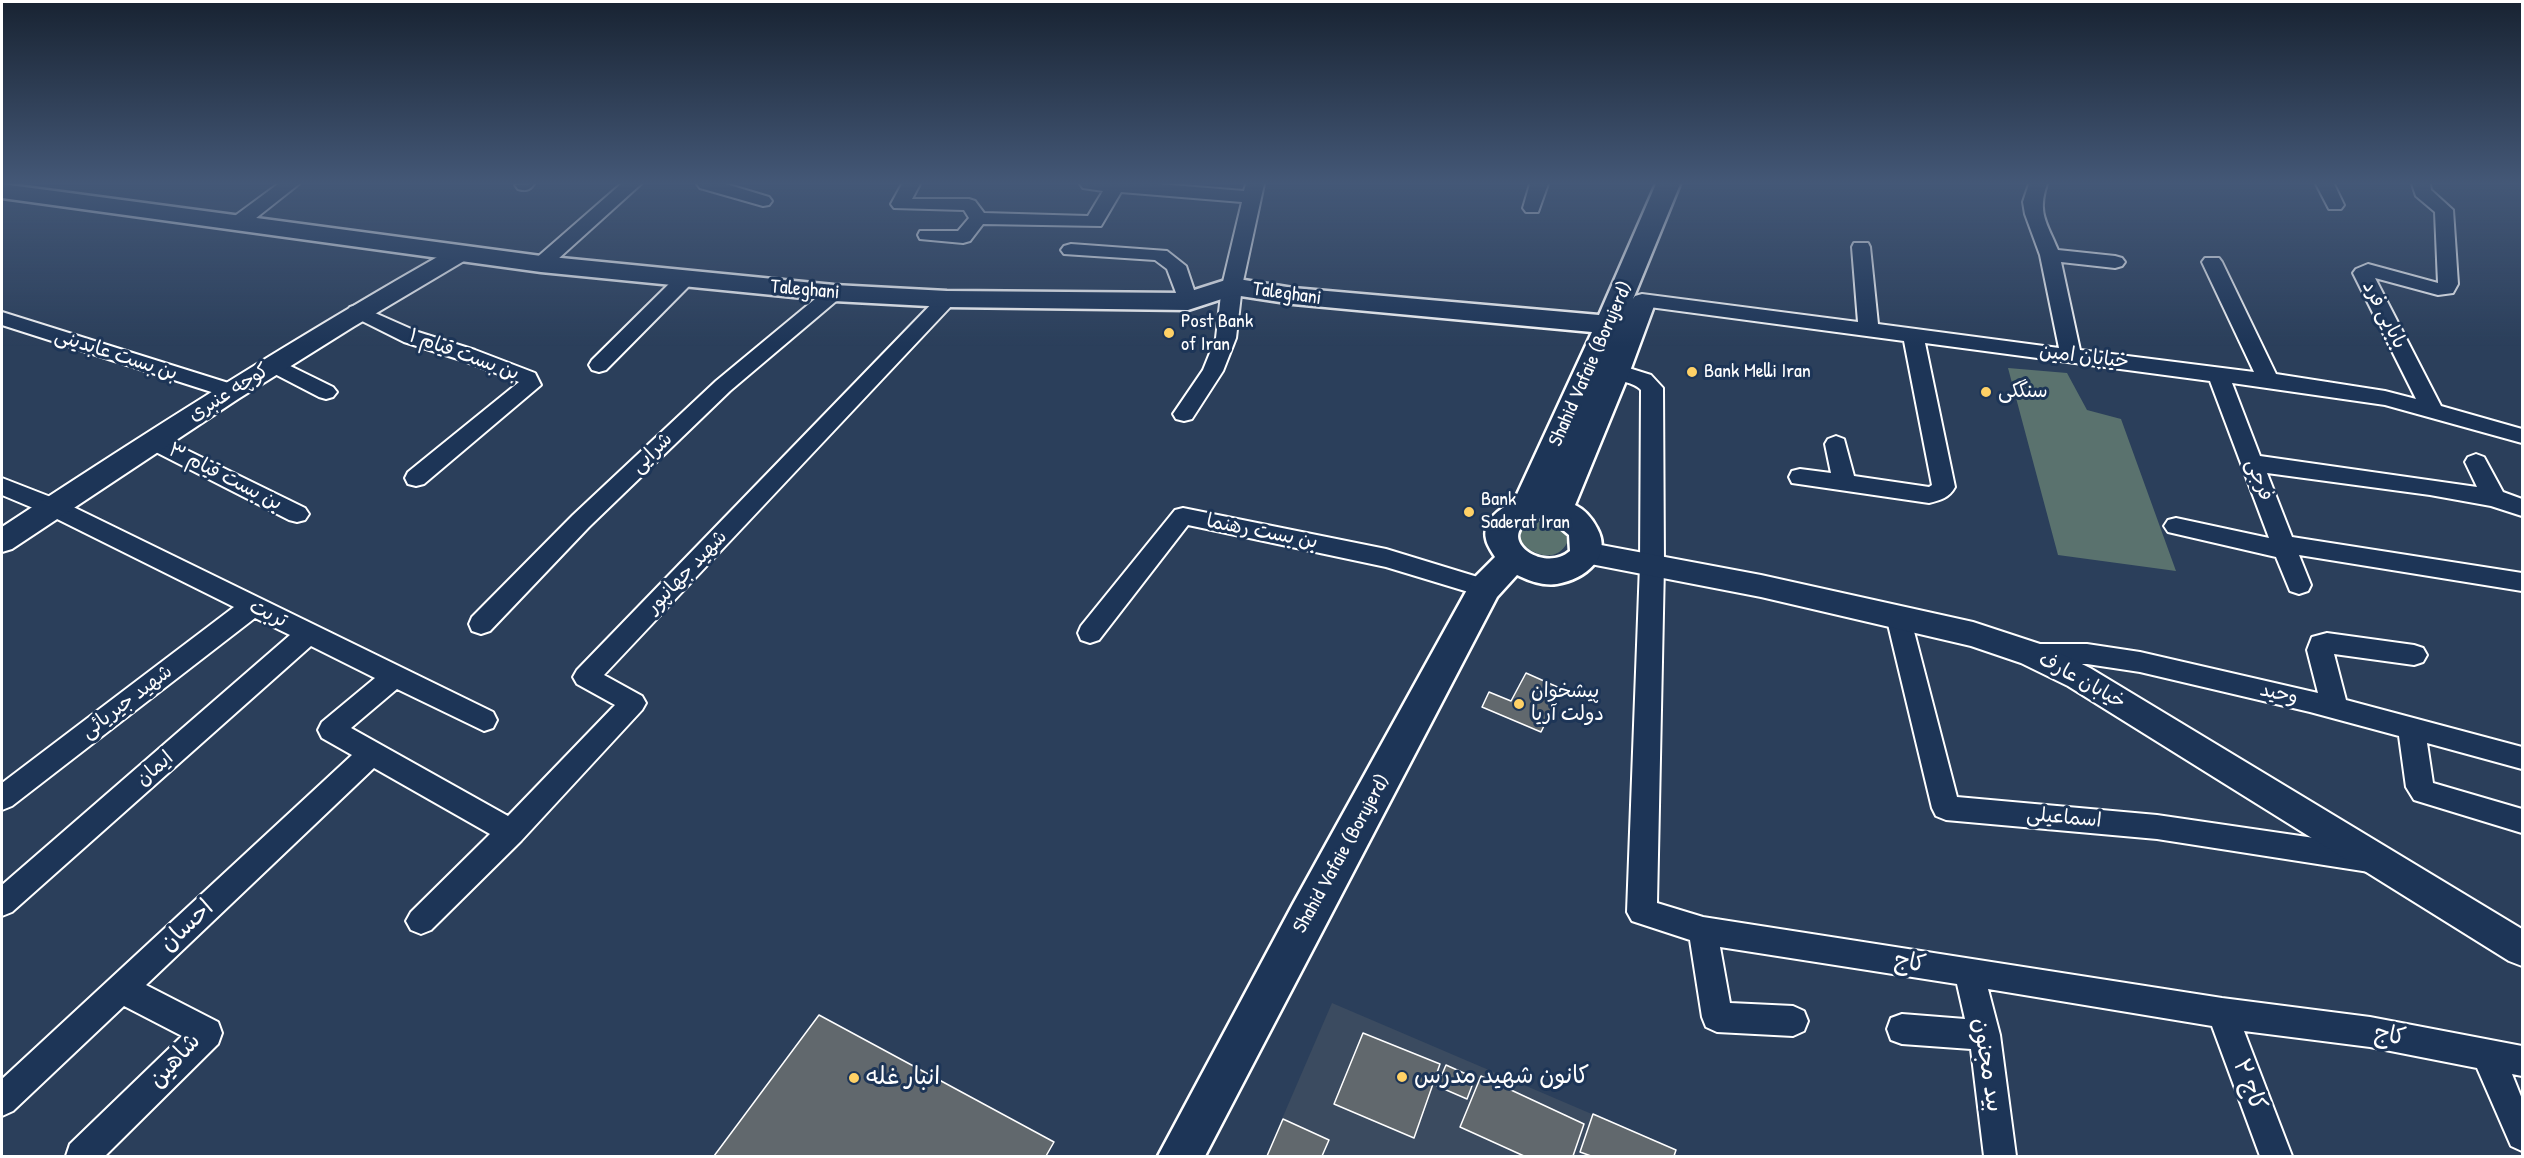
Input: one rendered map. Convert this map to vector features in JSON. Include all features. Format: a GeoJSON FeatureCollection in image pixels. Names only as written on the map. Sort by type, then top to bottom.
{"type":"FeatureCollection","features":[{"type":"Feature","properties":{"kind":"main road","name":"Taleghani"},"geometry":{"type":"LineString","coordinates":[[354,238],[541,264],[834,293],[946,299],[1188,302],[1232,286],[1293,296],[1609,325]]}},
{"type":"Feature","properties":{"kind":"main road","name":"Shahid Vafaie (Borujerd)"},"geometry":{"type":"LineString","coordinates":[[1541,510],[1609,325],[1645,238]]}},
{"type":"Feature","properties":{"kind":"main road","name":"Shahid Vafaie (Borujerd)"},"geometry":{"type":"LineString","coordinates":[[1541,510],[1616,371],[1667,238]]}},
{"type":"Feature","properties":{"kind":"main road"},"geometry":{"type":"LineString","coordinates":[[1541,510],[1574,519],[1583,528],[1587,538],[1585,553],[1573,566],[1553,571],[1532,569],[1513,559],[1502,544],[1500,533],[1503,523],[1511,515],[1541,510]]}},
{"type":"Feature","properties":{"kind":"main road","name":"Shahid Vafaie (Borujerd)"},"geometry":{"type":"LineString","coordinates":[[1181,1156],[1485,588],[1513,559]]}},
{"type":"Feature","properties":{"kind":"street"},"geometry":{"type":"LineString","coordinates":[[541,264],[571,238]]}},
{"type":"Feature","properties":{"kind":"street"},"geometry":{"type":"LineString","coordinates":[[1184,414],[1213,371],[1226,338],[1232,286],[1242,238]]}},
{"type":"Feature","properties":{"kind":"street"},"geometry":{"type":"LineString","coordinates":[[2043,238],[2050,255],[2071,355]]}},
{"type":"Feature","properties":{"kind":"street","name":"بابایی فرد"},"geometry":{"type":"LineString","coordinates":[[2432,410],[2363,273],[2368,270],[2438,289],[2446,289],[2448,284],[2446,238]]}},
{"type":"Feature","properties":{"kind":"street"},"geometry":{"type":"LineString","coordinates":[[1861,247],[1869,331]]}},
{"type":"Feature","properties":{"kind":"street"},"geometry":{"type":"LineString","coordinates":[[1071,250],[1160,255],[1176,266],[1188,302]]}},
{"type":"Feature","properties":{"kind":"street","name":"کوچه عنبری"},"geometry":{"type":"LineString","coordinates":[[2,541],[152,441],[357,311],[461,253]]}},
{"type":"Feature","properties":{"kind":"street"},"geometry":{"type":"LineString","coordinates":[[2050,255],[2115,262]]}},
{"type":"Feature","properties":{"kind":"street"},"geometry":{"type":"LineString","coordinates":[[2212,262],[2268,380]]}},
{"type":"Feature","properties":{"kind":"street"},"geometry":{"type":"LineString","coordinates":[[599,365],[685,279]]}},
{"type":"Feature","properties":{"kind":"street","name":"شرایی"},"geometry":{"type":"LineString","coordinates":[[481,624],[581,521],[723,386],[834,293]]}},
{"type":"Feature","properties":{"kind":"street","name":"شهید جهانپور"},"geometry":{"type":"LineString","coordinates":[[421,921],[511,832],[633,703],[586,677],[946,299]]}},
{"type":"Feature","properties":{"kind":"street","name":"خیابان امین"},"geometry":{"type":"LineString","coordinates":[[1642,300],[1869,331],[2268,380],[2385,398],[2523,436]]}},
{"type":"Feature","properties":{"kind":"street","name":"بن بست قیام ۱"},"geometry":{"type":"LineString","coordinates":[[357,311],[411,337],[468,355],[528,378],[530,385],[417,478]]}},
{"type":"Feature","properties":{"kind":"street","name":"بن بست عابدینی"},"geometry":{"type":"LineString","coordinates":[[2,318],[231,391]]}},
{"type":"Feature","properties":{"kind":"street"},"geometry":{"type":"LineString","coordinates":[[1800,477],[1929,495],[1938,493],[1944,487],[1912,336]]}},
{"type":"Feature","properties":{"kind":"street"},"geometry":{"type":"LineString","coordinates":[[274,365],[326,392]]}},
{"type":"Feature","properties":{"kind":"street"},"geometry":{"type":"LineString","coordinates":[[1616,371],[1644,380],[1652,388],[1652,565]]}},
{"type":"Feature","properties":{"kind":"street","name":"فرجی"},"geometry":{"type":"LineString","coordinates":[[2218,375],[2300,585]]}},
{"type":"Feature","properties":{"kind":"street","name":"بن بست قیام ۳"},"geometry":{"type":"LineString","coordinates":[[152,441],[297,514]]}},
{"type":"Feature","properties":{"kind":"street"},"geometry":{"type":"LineString","coordinates":[[1836,444],[1844,484]]}},
{"type":"Feature","properties":{"kind":"street"},"geometry":{"type":"LineString","coordinates":[[2252,462],[2494,498],[2523,508]]}},
{"type":"Feature","properties":{"kind":"street"},"geometry":{"type":"LineString","coordinates":[[2476,462],[2494,498]]}},
{"type":"Feature","properties":{"kind":"street","name":"تربت"},"geometry":{"type":"LineString","coordinates":[[2,486],[53,507],[483,720]]}},
{"type":"Feature","properties":{"kind":"street","name":"بن بست رهنما"},"geometry":{"type":"LineString","coordinates":[[1090,633],[1183,516],[1386,558],[1485,588]]}},
{"type":"Feature","properties":{"kind":"street"},"geometry":{"type":"LineString","coordinates":[[2176,526],[2285,547],[2523,582]]}},
{"type":"Feature","properties":{"kind":"street","name":"خیابان عارف"},"geometry":{"type":"LineString","coordinates":[[1585,553],[1898,616],[1973,634],[2032,654],[2109,695],[2523,949]]}},
{"type":"Feature","properties":{"kind":"street","name":"کاج"},"geometry":{"type":"LineString","coordinates":[[1652,565],[1642,912],[1703,931],[2222,1013],[2370,1032],[2523,1061]]}},
{"type":"Feature","properties":{"kind":"street","name":"شهید جیریائی"},"geometry":{"type":"LineString","coordinates":[[2,798],[252,607]]}},
{"type":"Feature","properties":{"kind":"street","name":"اسماعیلی"},"geometry":{"type":"LineString","coordinates":[[1898,616],[1946,808],[2157,827],[2377,860]]}},
{"type":"Feature","properties":{"kind":"street","name":"ایمان"},"geometry":{"type":"LineString","coordinates":[[2,903],[308,634]]}},
{"type":"Feature","properties":{"kind":"street"},"geometry":{"type":"LineString","coordinates":[[2335,708],[2320,650],[2321,644],[2414,655]]}},
{"type":"Feature","properties":{"kind":"street","name":"وحید"},"geometry":{"type":"LineString","coordinates":[[2032,654],[2087,654],[2140,662],[2335,708],[2523,758]]}},
{"type":"Feature","properties":{"kind":"street"},"geometry":{"type":"LineString","coordinates":[[394,676],[331,730],[511,832]]}},
{"type":"Feature","properties":{"kind":"street"},"geometry":{"type":"LineString","coordinates":[[2411,728],[2420,787],[2424,792],[2523,821]]}},
{"type":"Feature","properties":{"kind":"street","name":"احسان"},"geometry":{"type":"LineString","coordinates":[[2,1100],[373,752]]}},
{"type":"Feature","properties":{"kind":"street"},"geometry":{"type":"LineString","coordinates":[[1703,931],[1717,1017],[1792,1021]]}},
{"type":"Feature","properties":{"kind":"street","name":"بید مجنون"},"geometry":{"type":"LineString","coordinates":[[1969,974],[1985,1035],[2000,1156]]}},
{"type":"Feature","properties":{"kind":"street","name":"شاهین"},"geometry":{"type":"LineString","coordinates":[[82,1156],[207,1033],[121,987]]}},
{"type":"Feature","properties":{"kind":"street","name":"کاج ۲"},"geometry":{"type":"LineString","coordinates":[[2222,1013],[2276,1156]]}},
{"type":"Feature","properties":{"kind":"street"},"geometry":{"type":"LineString","coordinates":[[1902,1029],[1985,1035]]}},
{"type":"Feature","properties":{"kind":"street"},"geometry":{"type":"LineString","coordinates":[[2487,1054],[2523,1135]]}},
{"type":"Feature","properties":{"kind":"shaded area","name":"کانون شهید مدرس"},"geometry":{"type":"Polygon","coordinates":[[[1332,1003],[1676,1150],[1674,1156],[1266,1156],[1332,1003]]]}},
{"type":"Feature","properties":{"kind":"green space"},"geometry":{"type":"Polygon","coordinates":[[[2008,368],[2067,373],[2087,410],[2121,419],[2176,571],[2058,555],[2008,368]]]}},
{"type":"Feature","properties":{"kind":"green space"},"geometry":{"type":"Polygon","coordinates":[[[1538,520],[1554,523],[1562,529],[1567,537],[1567,543],[1563,549],[1551,555],[1544,555],[1525,546],[1521,541],[1521,533],[1530,523],[1538,520]]]}},
{"type":"Feature","properties":{"kind":"building","name":"پیشخوان دولت آریا"},"geometry":{"type":"Polygon","coordinates":[[[1526,673],[1562,689],[1541,732],[1482,707],[1489,692],[1511,701],[1526,673]]]}},
{"type":"Feature","properties":{"kind":"building","name":"انبار غله"},"geometry":{"type":"Polygon","coordinates":[[[819,1015],[1054,1142],[1046,1156],[714,1156],[819,1015]]]}},
{"type":"Feature","properties":{"kind":"building"},"geometry":{"type":"Polygon","coordinates":[[[1363,1033],[1440,1064],[1414,1138],[1334,1104],[1363,1033]]]}},
{"type":"Feature","properties":{"kind":"building"},"geometry":{"type":"Polygon","coordinates":[[[1446,1065],[1475,1078],[1467,1099],[1437,1086],[1446,1065]]]}},
{"type":"Feature","properties":{"kind":"building"},"geometry":{"type":"Polygon","coordinates":[[[1481,1076],[1584,1124],[1573,1156],[1524,1156],[1460,1127],[1481,1076]]]}},
{"type":"Feature","properties":{"kind":"building"},"geometry":{"type":"Polygon","coordinates":[[[1593,1114],[1676,1150],[1674,1156],[1591,1156],[1580,1152],[1593,1114]]]}},
{"type":"Feature","properties":{"kind":"building"},"geometry":{"type":"Polygon","coordinates":[[[1283,1119],[1329,1140],[1322,1156],[1267,1156],[1283,1119]]]}},
{"type":"Feature","properties":{"kind":"place","name":"Post Bank of Iran"},"geometry":{"type":"Point","coordinates":[1169,333]}},
{"type":"Feature","properties":{"kind":"place","name":"Bank Melli Iran"},"geometry":{"type":"Point","coordinates":[1692,372]}},
{"type":"Feature","properties":{"kind":"place","name":"سنگکی"},"geometry":{"type":"Point","coordinates":[1986,392]}},
{"type":"Feature","properties":{"kind":"place","name":"Bank Saderat Iran"},"geometry":{"type":"Point","coordinates":[1469,512]}},
{"type":"Feature","properties":{"kind":"place","name":"پیشخوان دولت آریا"},"geometry":{"type":"Point","coordinates":[1519,704]}},
{"type":"Feature","properties":{"kind":"place","name":"کانون شهید مدرس"},"geometry":{"type":"Point","coordinates":[1402,1077]}},
{"type":"Feature","properties":{"kind":"place","name":"انبار غله"},"geometry":{"type":"Point","coordinates":[854,1078]}}]}
